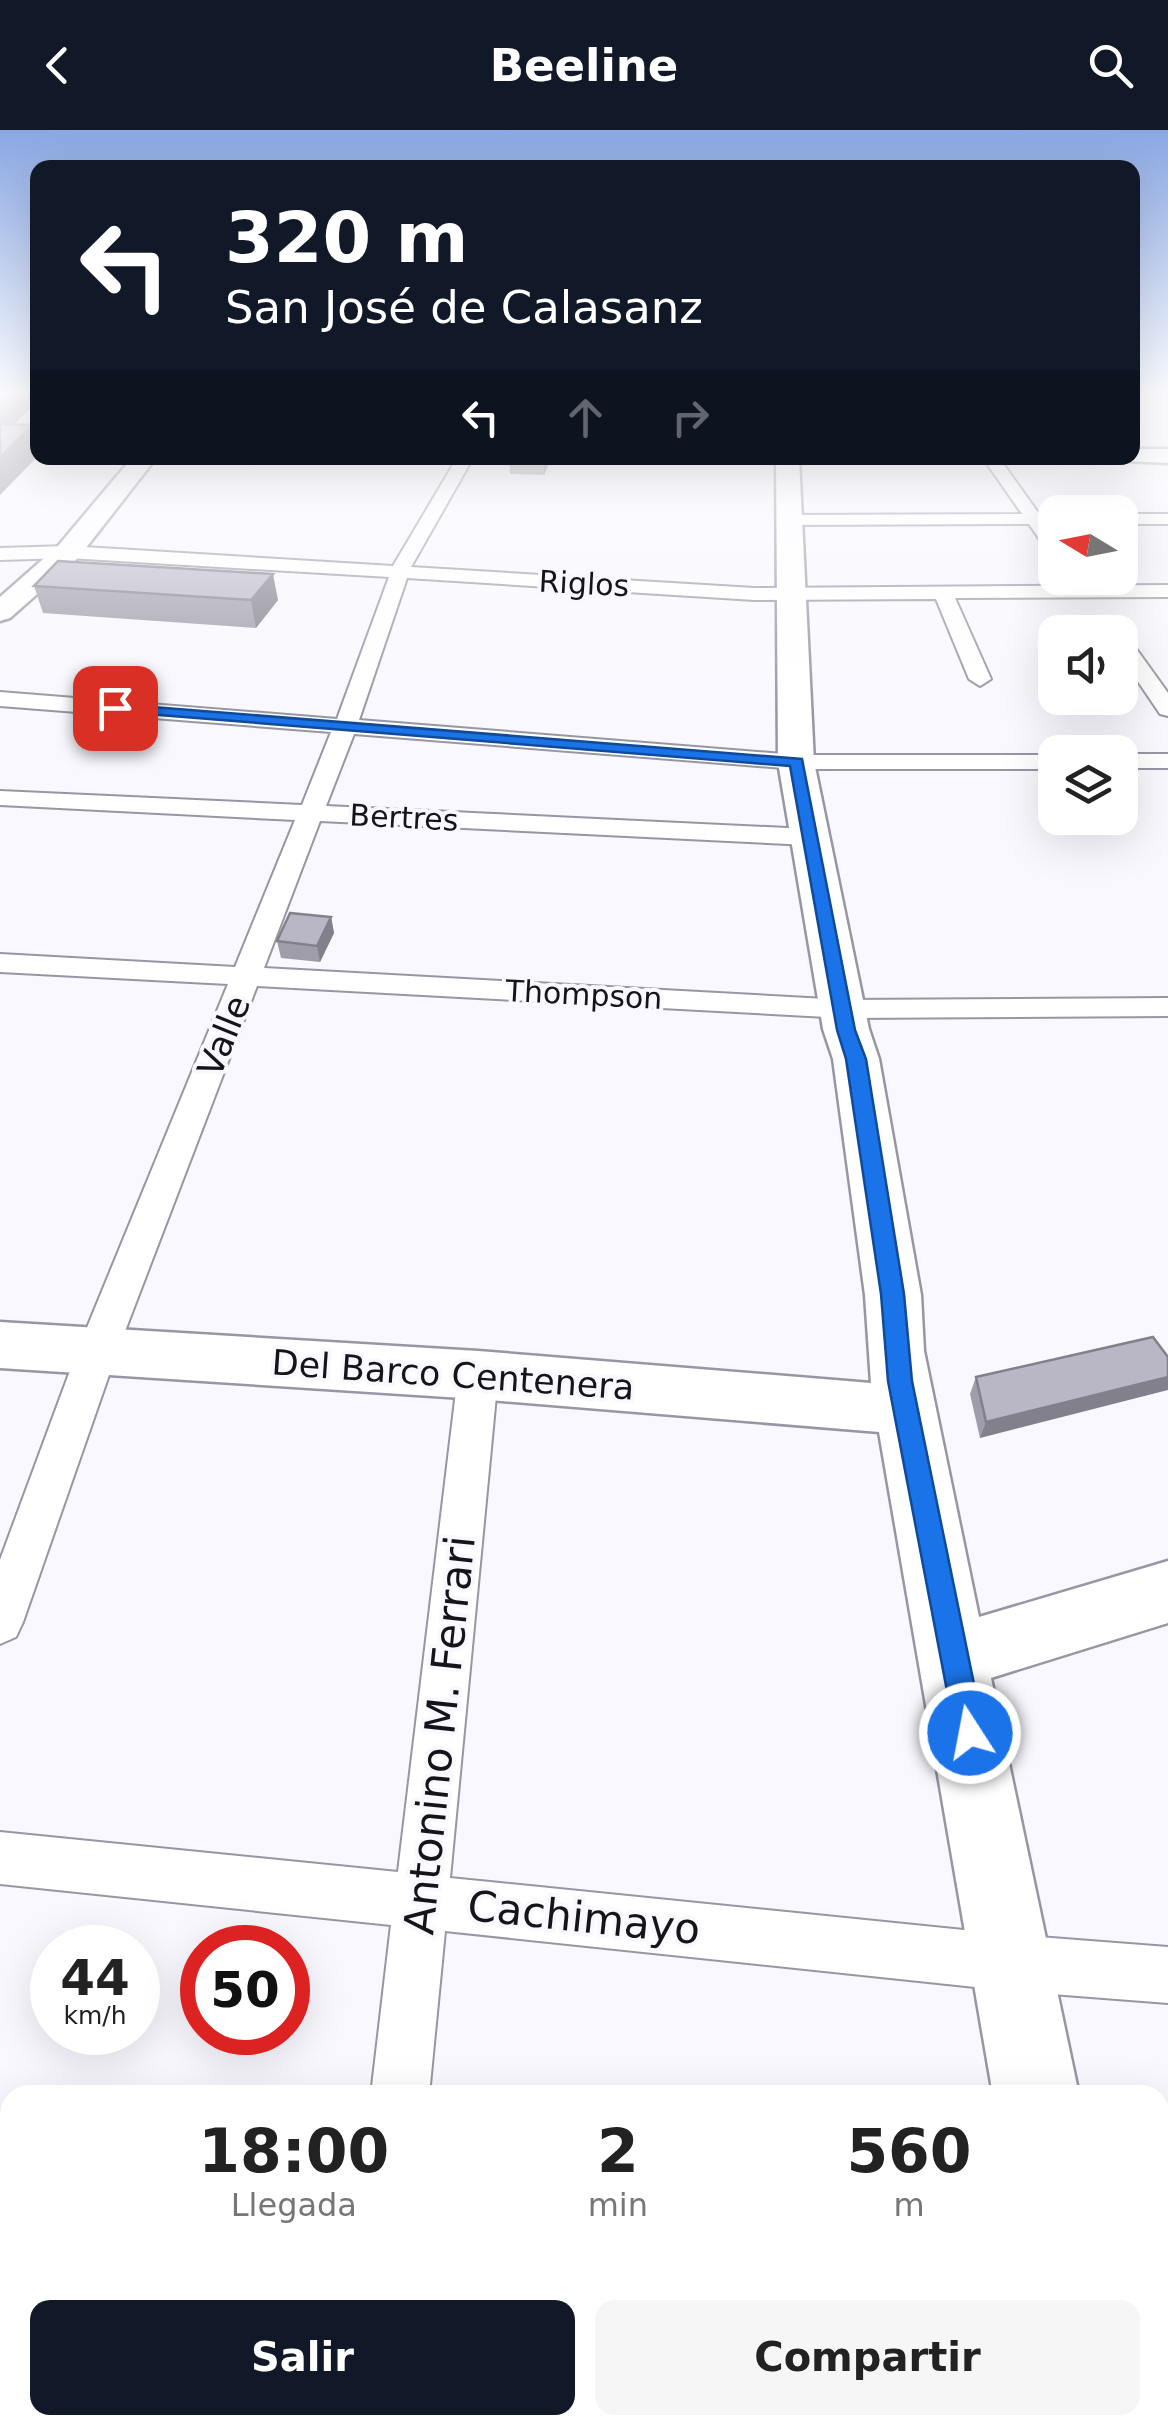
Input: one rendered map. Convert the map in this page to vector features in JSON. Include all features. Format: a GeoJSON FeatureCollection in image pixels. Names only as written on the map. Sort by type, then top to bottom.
{"type":"FeatureCollection","features":[{"type":"Feature","properties":{"kind":"main road"},"geometry":{"type":"LineString","coordinates":[[1,610],[68,552],[112,498]]}},
{"type":"Feature","properties":{"kind":"main road"},"geometry":{"type":"LineString","coordinates":[[787,498],[796,762],[845,1019],[840,1058],[872,1294],[900,1381],[1034,2085]]}},
{"type":"Feature","properties":{"kind":"main road","name":"Del Barco Centenera"},"geometry":{"type":"LineString","coordinates":[[0,1345],[478,1375],[900,1381]]}},
{"type":"Feature","properties":{"kind":"main road"},"geometry":{"type":"LineString","coordinates":[[955,1656],[1168,1592]]}},
{"type":"Feature","properties":{"kind":"street","name":"Valle"},"geometry":{"type":"LineString","coordinates":[[0,1622],[97,1352],[248,978],[401,573],[443,498]]}},
{"type":"Feature","properties":{"kind":"street"},"geometry":{"type":"LineString","coordinates":[[1018,498],[1038,527]]}},
{"type":"Feature","properties":{"kind":"street"},"geometry":{"type":"LineString","coordinates":[[1138,519],[1168,518]]}},
{"type":"Feature","properties":{"kind":"street"},"geometry":{"type":"LineString","coordinates":[[787,520],[1038,520]]}},
{"type":"Feature","properties":{"kind":"street","name":"Riglos"},"geometry":{"type":"LineString","coordinates":[[0,554],[68,552],[789,594],[943,593],[1038,587]]}},
{"type":"Feature","properties":{"kind":"street","name":"Riglos"},"geometry":{"type":"LineString","coordinates":[[1138,589],[1168,591]]}},
{"type":"Feature","properties":{"kind":"street"},"geometry":{"type":"LineString","coordinates":[[943,593],[980,679]]}},
{"type":"Feature","properties":{"kind":"street"},"geometry":{"type":"LineString","coordinates":[[1138,666],[1168,709]]}},
{"type":"Feature","properties":{"kind":"street"},"geometry":{"type":"LineString","coordinates":[[0,698],[796,762],[1038,762]]}},
{"type":"Feature","properties":{"kind":"street"},"geometry":{"type":"LineString","coordinates":[[1138,762],[1168,762]]}},
{"type":"Feature","properties":{"kind":"street","name":"Bertres"},"geometry":{"type":"LineString","coordinates":[[0,798],[808,837]]}},
{"type":"Feature","properties":{"kind":"street","name":"Thompson"},"geometry":{"type":"LineString","coordinates":[[0,963],[845,1019],[1168,1006]]}},
{"type":"Feature","properties":{"kind":"street","name":"Antonino M. Ferrari"},"geometry":{"type":"LineString","coordinates":[[401,2085],[478,1375]]}},
{"type":"Feature","properties":{"kind":"street","name":"Cachimayo"},"geometry":{"type":"LineString","coordinates":[[0,1858],[1013,1963],[1168,1975]]}},
{"type":"Feature","properties":{"kind":"building"},"geometry":{"type":"Polygon","coordinates":[[[58,561],[273,574],[251,600],[34,586],[58,561]]]}},
{"type":"Feature","properties":{"kind":"building"},"geometry":{"type":"Polygon","coordinates":[[[290,913],[331,917],[317,946],[277,941],[290,913]]]}},
{"type":"Feature","properties":{"kind":"building"},"geometry":{"type":"Polygon","coordinates":[[[1153,1337],[1168,1357],[1168,1377],[986,1422],[976,1377],[1153,1337]]]}},
{"type":"Feature","properties":{"kind":"route"},"geometry":{"type":"LineString","coordinates":[[115,708],[796,762],[846,1030],[856,1059],[893,1294],[900,1381],[970,1733]]}}]}
